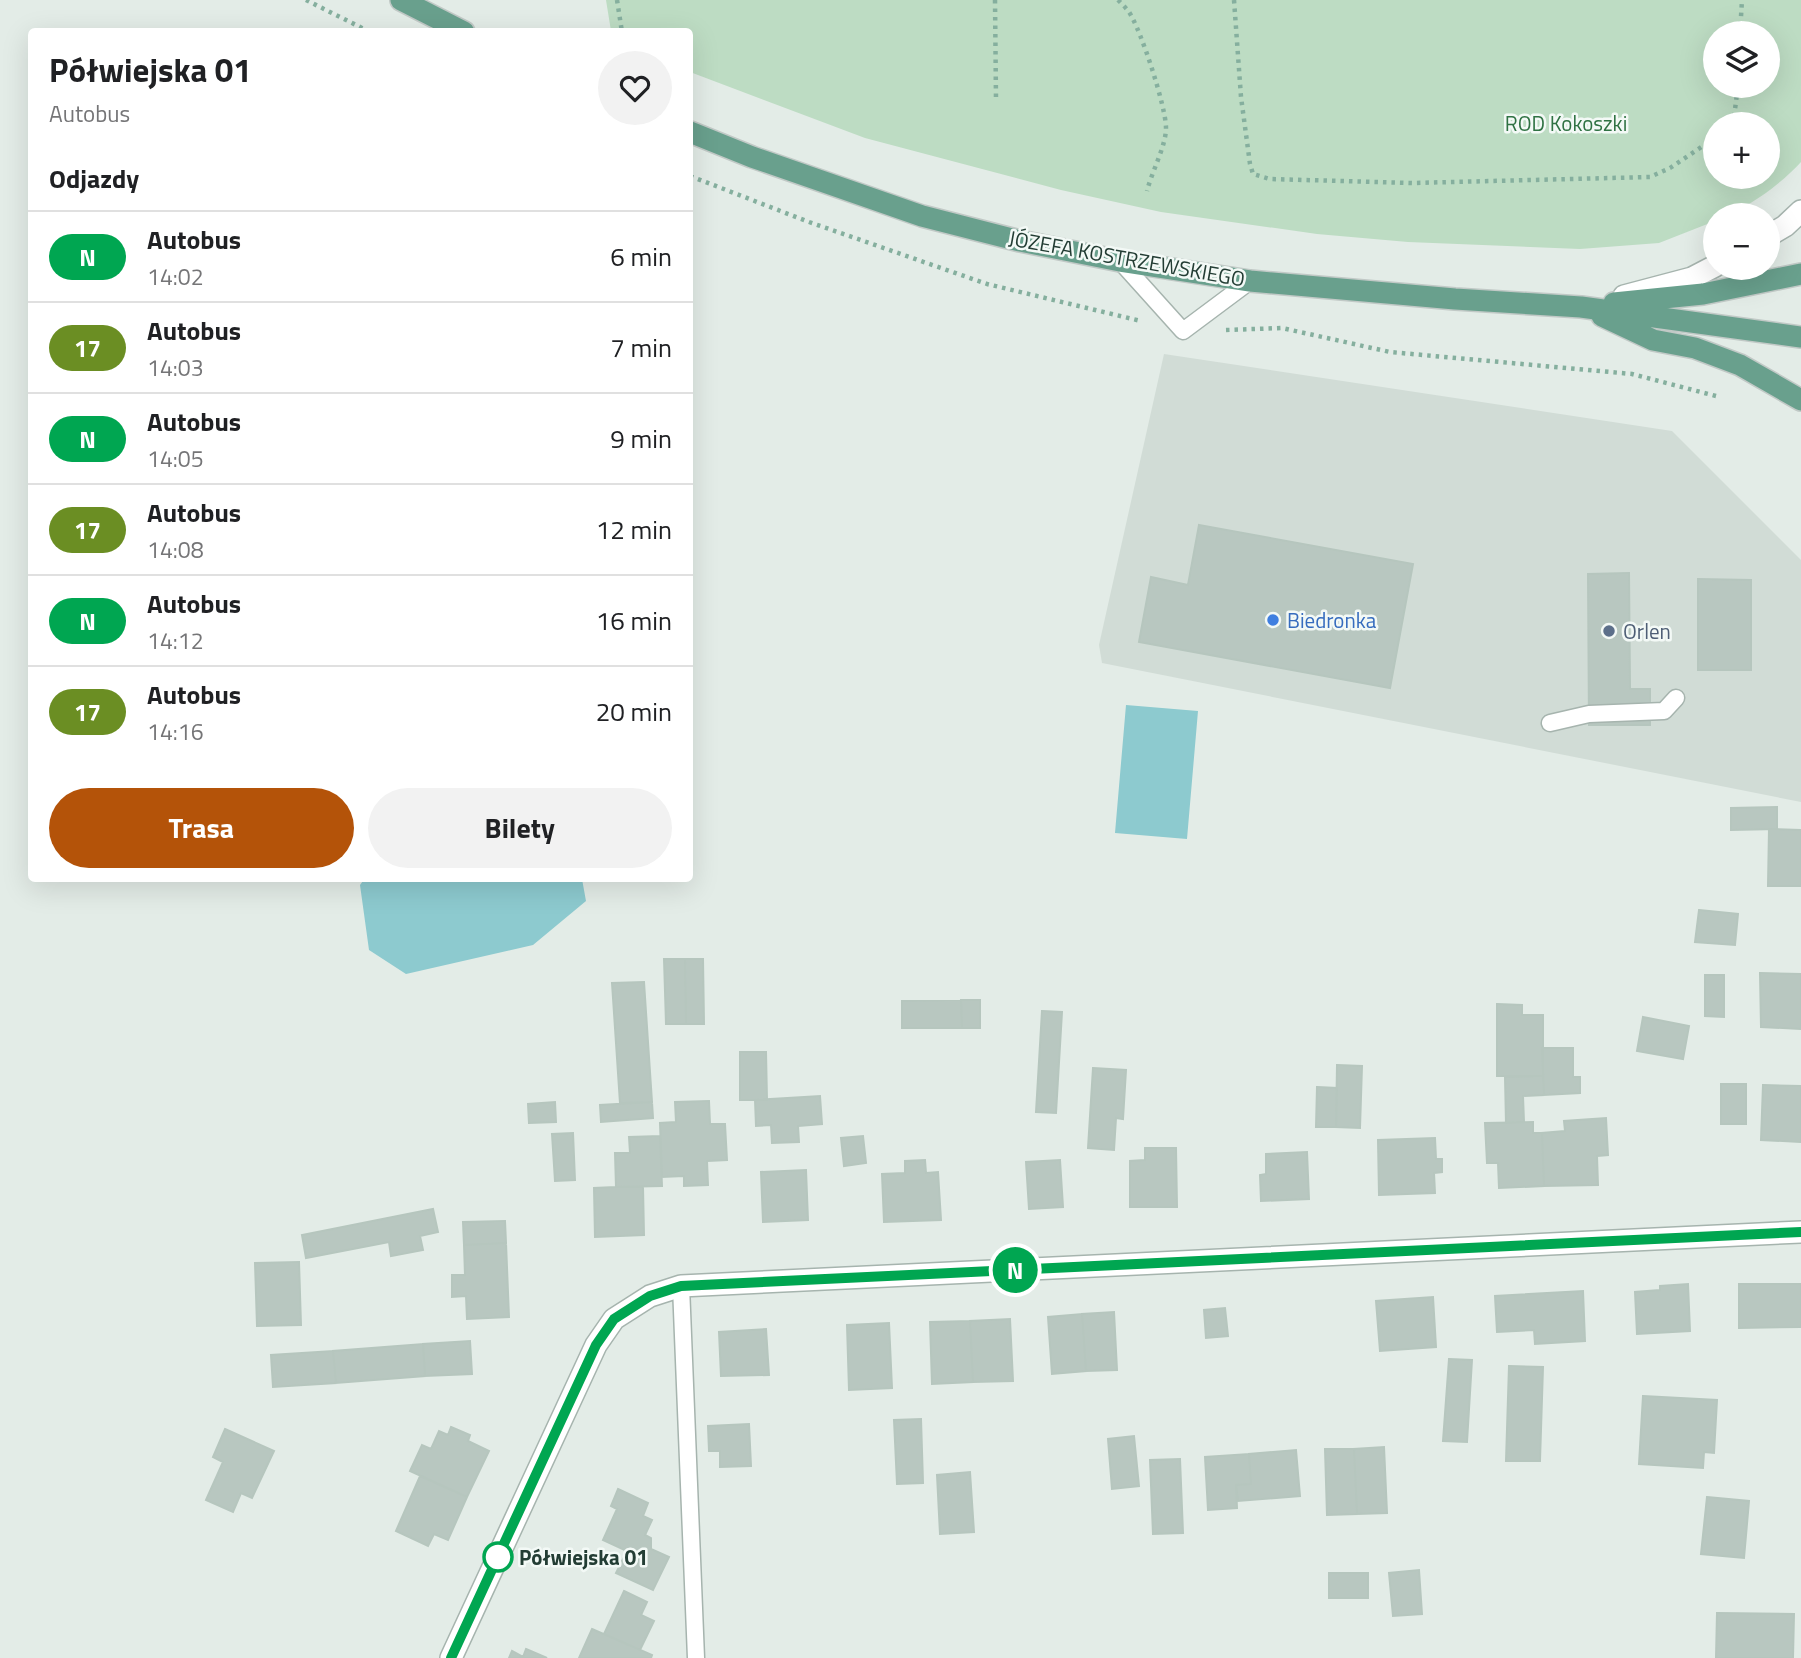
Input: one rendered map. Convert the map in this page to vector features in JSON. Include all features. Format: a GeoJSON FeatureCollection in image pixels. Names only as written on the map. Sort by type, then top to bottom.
{"type":"FeatureCollection","features":[{"type":"Feature","properties":{"kind":"main road"},"geometry":{"type":"LineString","coordinates":[[401,0],[456,28]]}},
{"type":"Feature","properties":{"kind":"main road","name":"JÓZEFA KOSTRZEWSKIEGO"},"geometry":{"type":"LineString","coordinates":[[693,133],[752,157],[922,216],[1020,241],[1120,261],[1250,281],[1581,307],[1801,337]]}},
{"type":"Feature","properties":{"kind":"main road","name":"JÓZEFA KOSTRZEWSKIEGO"},"geometry":{"type":"LineString","coordinates":[[1581,307],[1703,295],[1801,274]]}},
{"type":"Feature","properties":{"kind":"main road"},"geometry":{"type":"LineString","coordinates":[[1581,307],[1653,340],[1695,348],[1740,365],[1801,400]]}},
{"type":"Feature","properties":{"kind":"street"},"geometry":{"type":"LineString","coordinates":[[1780,229],[1801,211]]}},
{"type":"Feature","properties":{"kind":"street"},"geometry":{"type":"LineString","coordinates":[[1581,307],[1692,278],[1703,272]]}},
{"type":"Feature","properties":{"kind":"street"},"geometry":{"type":"LineString","coordinates":[[451,1658],[596,1345],[614,1319],[650,1296],[681,1286],[1801,1232]]}},
{"type":"Feature","properties":{"kind":"lane"},"geometry":{"type":"LineString","coordinates":[[1120,261],[1183,331],[1250,281]]}},
{"type":"Feature","properties":{"kind":"lane"},"geometry":{"type":"LineString","coordinates":[[1550,723],[1588,714],[1664,711],[1676,698]]}},
{"type":"Feature","properties":{"kind":"lane"},"geometry":{"type":"LineString","coordinates":[[681,1286],[696,1658]]}},
{"type":"Feature","properties":{"kind":"path"},"geometry":{"type":"LineString","coordinates":[[306,0],[362,28]]}},
{"type":"Feature","properties":{"kind":"path"},"geometry":{"type":"LineString","coordinates":[[617,0],[621,28]]}},
{"type":"Feature","properties":{"kind":"path"},"geometry":{"type":"LineString","coordinates":[[995,0],[996,100]]}},
{"type":"Feature","properties":{"kind":"path"},"geometry":{"type":"LineString","coordinates":[[1118,0],[1129,13],[1144,45],[1164,112],[1164,141],[1147,191]]}},
{"type":"Feature","properties":{"kind":"path"},"geometry":{"type":"LineString","coordinates":[[1234,0],[1240,84],[1253,174],[1270,179],[1412,183],[1650,177],[1670,168],[1703,146]]}},
{"type":"Feature","properties":{"kind":"path"},"geometry":{"type":"LineString","coordinates":[[1741,21],[1742,0]]}},
{"type":"Feature","properties":{"kind":"path"},"geometry":{"type":"LineString","coordinates":[[693,177],[809,222],[987,284],[1183,331],[1282,328],[1390,352],[1632,374],[1716,396]]}},
{"type":"Feature","properties":{"kind":"shaded area"},"geometry":{"type":"Polygon","coordinates":[[[1164,354],[1672,431],[1801,560],[1801,802],[1102,663],[1099,645],[1164,354]]]}},
{"type":"Feature","properties":{"kind":"green space","name":"ROD Kokoszki"},"geometry":{"type":"Polygon","coordinates":[[[606,0],[1801,0],[1801,162],[1780,182],[1780,112],[1703,112],[1703,189],[1772,189],[1750,203],[1703,203],[1703,226],[1659,243],[1580,249],[1408,242],[1317,234],[1161,212],[1061,190],[865,138],[693,73],[693,28],[611,28],[606,0]]]}},
{"type":"Feature","properties":{"kind":"water"},"geometry":{"type":"Polygon","coordinates":[[[1126,705],[1198,711],[1187,839],[1115,833],[1126,705]]]}},
{"type":"Feature","properties":{"kind":"water"},"geometry":{"type":"Polygon","coordinates":[[[362,882],[583,882],[586,901],[533,945],[406,974],[369,950],[360,885],[362,882]]]}},
{"type":"Feature","properties":{"kind":"building","name":"Biedronka"},"geometry":{"type":"Polygon","coordinates":[[[1199,525],[1413,564],[1390,688],[1139,642],[1151,577],[1188,585],[1199,525]]]}},
{"type":"Feature","properties":{"kind":"building","name":"Orlen"},"geometry":{"type":"Polygon","coordinates":[[[1629,573],[1630,689],[1650,689],[1650,725],[1589,725],[1588,574],[1629,573]]]}},
{"type":"Feature","properties":{"kind":"building"},"geometry":{"type":"Polygon","coordinates":[[[1698,579],[1751,580],[1751,670],[1698,670],[1698,579]]]}},
{"type":"Feature","properties":{"kind":"building"},"geometry":{"type":"Polygon","coordinates":[[[1777,807],[1777,829],[1731,830],[1731,808],[1777,807]]]}},
{"type":"Feature","properties":{"kind":"building"},"geometry":{"type":"Polygon","coordinates":[[[1769,829],[1801,830],[1801,886],[1768,886],[1769,829]]]}},
{"type":"Feature","properties":{"kind":"building"},"geometry":{"type":"Polygon","coordinates":[[[1699,910],[1738,914],[1735,945],[1695,942],[1699,910]]]}},
{"type":"Feature","properties":{"kind":"building"},"geometry":{"type":"Polygon","coordinates":[[[664,959],[685,959],[686,1024],[666,1024],[664,959]]]}},
{"type":"Feature","properties":{"kind":"building"},"geometry":{"type":"Polygon","coordinates":[[[685,959],[703,959],[704,1024],[686,1024],[685,959]]]}},
{"type":"Feature","properties":{"kind":"building"},"geometry":{"type":"Polygon","coordinates":[[[1760,973],[1801,974],[1801,1029],[1761,1027],[1760,973]]]}},
{"type":"Feature","properties":{"kind":"building"},"geometry":{"type":"Polygon","coordinates":[[[1705,975],[1724,975],[1724,1017],[1705,1016],[1705,975]]]}},
{"type":"Feature","properties":{"kind":"building"},"geometry":{"type":"Polygon","coordinates":[[[644,982],[652,1102],[620,1103],[612,983],[644,982]]]}},
{"type":"Feature","properties":{"kind":"building"},"geometry":{"type":"Polygon","coordinates":[[[961,1000],[962,1028],[902,1028],[902,1001],[961,1000]]]}},
{"type":"Feature","properties":{"kind":"building"},"geometry":{"type":"Polygon","coordinates":[[[961,1000],[980,1000],[980,1028],[962,1028],[961,1000]]]}},
{"type":"Feature","properties":{"kind":"building"},"geometry":{"type":"Polygon","coordinates":[[[1497,1004],[1522,1005],[1522,1015],[1543,1015],[1543,1076],[1497,1076],[1497,1004]]]}},
{"type":"Feature","properties":{"kind":"building"},"geometry":{"type":"Polygon","coordinates":[[[1042,1011],[1062,1012],[1056,1113],[1036,1112],[1042,1011]]]}},
{"type":"Feature","properties":{"kind":"building"},"geometry":{"type":"Polygon","coordinates":[[[1643,1017],[1689,1026],[1683,1059],[1637,1051],[1643,1017]]]}},
{"type":"Feature","properties":{"kind":"building"},"geometry":{"type":"Polygon","coordinates":[[[1542,1048],[1573,1048],[1573,1077],[1580,1077],[1580,1093],[1544,1095],[1542,1048]]]}},
{"type":"Feature","properties":{"kind":"building"},"geometry":{"type":"Polygon","coordinates":[[[740,1052],[766,1052],[767,1100],[740,1100],[740,1052]]]}},
{"type":"Feature","properties":{"kind":"building"},"geometry":{"type":"Polygon","coordinates":[[[1337,1065],[1362,1066],[1360,1128],[1336,1127],[1337,1065]]]}},
{"type":"Feature","properties":{"kind":"building"},"geometry":{"type":"Polygon","coordinates":[[[1093,1068],[1126,1070],[1123,1119],[1116,1118],[1114,1150],[1088,1148],[1093,1068]]]}},
{"type":"Feature","properties":{"kind":"building"},"geometry":{"type":"Polygon","coordinates":[[[1543,1076],[1544,1095],[1523,1096],[1524,1122],[1506,1123],[1505,1077],[1543,1076]]]}},
{"type":"Feature","properties":{"kind":"building"},"geometry":{"type":"Polygon","coordinates":[[[1721,1084],[1746,1084],[1746,1124],[1721,1124],[1721,1084]]]}},
{"type":"Feature","properties":{"kind":"building"},"geometry":{"type":"Polygon","coordinates":[[[1763,1085],[1801,1086],[1801,1142],[1761,1140],[1763,1085]]]}},
{"type":"Feature","properties":{"kind":"building"},"geometry":{"type":"Polygon","coordinates":[[[1317,1087],[1337,1088],[1336,1127],[1316,1127],[1317,1087]]]}},
{"type":"Feature","properties":{"kind":"building"},"geometry":{"type":"Polygon","coordinates":[[[820,1096],[822,1124],[798,1126],[799,1142],[772,1143],[771,1125],[756,1126],[755,1100],[820,1096]]]}},
{"type":"Feature","properties":{"kind":"building"},"geometry":{"type":"Polygon","coordinates":[[[709,1101],[710,1124],[725,1124],[727,1160],[707,1161],[708,1185],[684,1186],[684,1176],[662,1177],[660,1123],[676,1122],[675,1102],[709,1101]]]}},
{"type":"Feature","properties":{"kind":"building"},"geometry":{"type":"Polygon","coordinates":[[[555,1102],[556,1122],[529,1123],[528,1104],[555,1102]]]}},
{"type":"Feature","properties":{"kind":"building"},"geometry":{"type":"Polygon","coordinates":[[[652,1102],[653,1118],[601,1122],[600,1105],[652,1102]]]}},
{"type":"Feature","properties":{"kind":"building"},"geometry":{"type":"Polygon","coordinates":[[[1606,1118],[1608,1155],[1597,1156],[1598,1185],[1544,1186],[1542,1133],[1565,1131],[1564,1121],[1606,1118]]]}},
{"type":"Feature","properties":{"kind":"building"},"geometry":{"type":"Polygon","coordinates":[[[1533,1122],[1533,1133],[1542,1133],[1544,1186],[1499,1188],[1498,1163],[1487,1163],[1485,1123],[1533,1122]]]}},
{"type":"Feature","properties":{"kind":"building"},"geometry":{"type":"Polygon","coordinates":[[[573,1133],[575,1180],[555,1181],[552,1134],[573,1133]]]}},
{"type":"Feature","properties":{"kind":"building"},"geometry":{"type":"Polygon","coordinates":[[[660,1136],[662,1186],[616,1187],[615,1153],[630,1153],[629,1137],[660,1136]]]}},
{"type":"Feature","properties":{"kind":"building"},"geometry":{"type":"Polygon","coordinates":[[[863,1136],[866,1163],[844,1166],[841,1138],[863,1136]]]}},
{"type":"Feature","properties":{"kind":"building"},"geometry":{"type":"Polygon","coordinates":[[[1435,1138],[1436,1159],[1442,1159],[1442,1172],[1434,1173],[1435,1193],[1379,1195],[1378,1140],[1435,1138]]]}},
{"type":"Feature","properties":{"kind":"building"},"geometry":{"type":"Polygon","coordinates":[[[1145,1148],[1176,1148],[1177,1207],[1130,1207],[1130,1161],[1145,1160],[1145,1148]]]}},
{"type":"Feature","properties":{"kind":"building"},"geometry":{"type":"Polygon","coordinates":[[[1307,1152],[1309,1199],[1261,1201],[1260,1175],[1266,1174],[1266,1154],[1307,1152]]]}},
{"type":"Feature","properties":{"kind":"building"},"geometry":{"type":"Polygon","coordinates":[[[925,1160],[926,1173],[938,1172],[941,1220],[884,1222],[882,1174],[905,1173],[905,1161],[925,1160]]]}},
{"type":"Feature","properties":{"kind":"building"},"geometry":{"type":"Polygon","coordinates":[[[1060,1160],[1063,1207],[1029,1209],[1026,1162],[1060,1160]]]}},
{"type":"Feature","properties":{"kind":"building"},"geometry":{"type":"Polygon","coordinates":[[[806,1170],[808,1220],[763,1222],[761,1172],[806,1170]]]}},
{"type":"Feature","properties":{"kind":"building"},"geometry":{"type":"Polygon","coordinates":[[[643,1187],[644,1235],[595,1237],[594,1188],[643,1187]]]}},
{"type":"Feature","properties":{"kind":"building"},"geometry":{"type":"Polygon","coordinates":[[[433,1209],[438,1232],[420,1236],[423,1250],[391,1256],[389,1242],[306,1258],[302,1235],[433,1209]]]}},
{"type":"Feature","properties":{"kind":"building"},"geometry":{"type":"Polygon","coordinates":[[[505,1221],[506,1243],[464,1245],[463,1222],[505,1221]]]}},
{"type":"Feature","properties":{"kind":"building"},"geometry":{"type":"Polygon","coordinates":[[[506,1243],[509,1317],[467,1319],[466,1296],[452,1297],[452,1275],[465,1275],[464,1245],[506,1243]]]}},
{"type":"Feature","properties":{"kind":"building"},"geometry":{"type":"Polygon","coordinates":[[[299,1262],[301,1325],[257,1326],[255,1263],[299,1262]]]}},
{"type":"Feature","properties":{"kind":"building"},"geometry":{"type":"Polygon","coordinates":[[[1688,1284],[1690,1331],[1637,1334],[1635,1292],[1660,1290],[1660,1286],[1688,1284]]]}},
{"type":"Feature","properties":{"kind":"building"},"geometry":{"type":"Polygon","coordinates":[[[1739,1284],[1801,1284],[1801,1327],[1739,1328],[1739,1284]]]}},
{"type":"Feature","properties":{"kind":"building"},"geometry":{"type":"Polygon","coordinates":[[[1583,1291],[1585,1341],[1535,1344],[1534,1330],[1497,1332],[1495,1296],[1583,1291]]]}},
{"type":"Feature","properties":{"kind":"building"},"geometry":{"type":"Polygon","coordinates":[[[1433,1297],[1436,1347],[1380,1351],[1376,1301],[1433,1297]]]}},
{"type":"Feature","properties":{"kind":"building"},"geometry":{"type":"Polygon","coordinates":[[[1225,1308],[1228,1336],[1206,1338],[1204,1310],[1225,1308]]]}},
{"type":"Feature","properties":{"kind":"building"},"geometry":{"type":"Polygon","coordinates":[[[1114,1312],[1117,1370],[1086,1371],[1082,1314],[1114,1312]]]}},
{"type":"Feature","properties":{"kind":"building"},"geometry":{"type":"Polygon","coordinates":[[[1082,1314],[1086,1371],[1052,1374],[1048,1317],[1082,1314]]]}},
{"type":"Feature","properties":{"kind":"building"},"geometry":{"type":"Polygon","coordinates":[[[1010,1319],[1013,1381],[973,1382],[970,1321],[1010,1319]]]}},
{"type":"Feature","properties":{"kind":"building"},"geometry":{"type":"Polygon","coordinates":[[[970,1321],[973,1382],[932,1384],[930,1322],[970,1321]]]}},
{"type":"Feature","properties":{"kind":"building"},"geometry":{"type":"Polygon","coordinates":[[[889,1323],[892,1388],[849,1390],[847,1325],[889,1323]]]}},
{"type":"Feature","properties":{"kind":"building"},"geometry":{"type":"Polygon","coordinates":[[[766,1329],[769,1375],[721,1376],[719,1332],[766,1329]]]}},
{"type":"Feature","properties":{"kind":"building"},"geometry":{"type":"Polygon","coordinates":[[[470,1341],[472,1374],[425,1376],[423,1344],[470,1341]]]}},
{"type":"Feature","properties":{"kind":"building"},"geometry":{"type":"Polygon","coordinates":[[[423,1344],[425,1376],[336,1383],[333,1351],[423,1344]]]}},
{"type":"Feature","properties":{"kind":"building"},"geometry":{"type":"Polygon","coordinates":[[[333,1351],[336,1383],[273,1387],[271,1355],[333,1351]]]}},
{"type":"Feature","properties":{"kind":"building"},"geometry":{"type":"Polygon","coordinates":[[[1449,1359],[1472,1360],[1467,1442],[1443,1441],[1449,1359]]]}},
{"type":"Feature","properties":{"kind":"building"},"geometry":{"type":"Polygon","coordinates":[[[1509,1366],[1543,1367],[1540,1461],[1506,1461],[1509,1366]]]}},
{"type":"Feature","properties":{"kind":"building"},"geometry":{"type":"Polygon","coordinates":[[[1643,1396],[1717,1400],[1714,1453],[1704,1452],[1703,1468],[1639,1464],[1643,1396]]]}},
{"type":"Feature","properties":{"kind":"building"},"geometry":{"type":"Polygon","coordinates":[[[921,1419],[923,1483],[897,1484],[894,1420],[921,1419]]]}},
{"type":"Feature","properties":{"kind":"building"},"geometry":{"type":"Polygon","coordinates":[[[749,1424],[751,1466],[720,1467],[720,1451],[709,1451],[708,1426],[749,1424]]]}},
{"type":"Feature","properties":{"kind":"building"},"geometry":{"type":"Polygon","coordinates":[[[451,1427],[470,1435],[468,1441],[489,1451],[467,1497],[410,1471],[422,1445],[431,1449],[439,1431],[448,1435],[451,1427]]]}},
{"type":"Feature","properties":{"kind":"building"},"geometry":{"type":"Polygon","coordinates":[[[225,1429],[274,1451],[252,1498],[241,1493],[233,1512],[206,1500],[223,1462],[213,1457],[225,1429]]]}},
{"type":"Feature","properties":{"kind":"building"},"geometry":{"type":"Polygon","coordinates":[[[1134,1436],[1139,1486],[1112,1489],[1108,1439],[1134,1436]]]}},
{"type":"Feature","properties":{"kind":"building"},"geometry":{"type":"Polygon","coordinates":[[[1384,1447],[1387,1513],[1357,1514],[1354,1449],[1384,1447]]]}},
{"type":"Feature","properties":{"kind":"building"},"geometry":{"type":"Polygon","coordinates":[[[1325,1449],[1354,1449],[1357,1514],[1327,1515],[1325,1449]]]}},
{"type":"Feature","properties":{"kind":"building"},"geometry":{"type":"Polygon","coordinates":[[[1296,1450],[1300,1496],[1238,1501],[1236,1485],[1251,1484],[1249,1454],[1296,1450]]]}},
{"type":"Feature","properties":{"kind":"building"},"geometry":{"type":"Polygon","coordinates":[[[1249,1454],[1251,1484],[1236,1485],[1237,1508],[1208,1510],[1205,1457],[1249,1454]]]}},
{"type":"Feature","properties":{"kind":"building"},"geometry":{"type":"Polygon","coordinates":[[[1180,1459],[1183,1533],[1153,1534],[1150,1460],[1180,1459]]]}},
{"type":"Feature","properties":{"kind":"building"},"geometry":{"type":"Polygon","coordinates":[[[970,1472],[974,1532],[940,1534],[937,1475],[970,1472]]]}},
{"type":"Feature","properties":{"kind":"building"},"geometry":{"type":"Polygon","coordinates":[[[420,1476],[467,1497],[448,1540],[434,1534],[428,1546],[396,1531],[420,1476]]]}},
{"type":"Feature","properties":{"kind":"building"},"geometry":{"type":"Polygon","coordinates":[[[618,1489],[648,1503],[643,1516],[652,1520],[645,1535],[651,1538],[651,1549],[669,1557],[653,1590],[616,1573],[627,1551],[603,1540],[617,1509],[611,1506],[618,1489]]]}},
{"type":"Feature","properties":{"kind":"building"},"geometry":{"type":"Polygon","coordinates":[[[1707,1497],[1749,1501],[1744,1558],[1701,1554],[1707,1497]]]}},
{"type":"Feature","properties":{"kind":"building"},"geometry":{"type":"Polygon","coordinates":[[[1419,1570],[1422,1614],[1393,1616],[1389,1573],[1419,1570]]]}},
{"type":"Feature","properties":{"kind":"building"},"geometry":{"type":"Polygon","coordinates":[[[1329,1573],[1368,1573],[1368,1598],[1329,1598],[1329,1573]]]}},
{"type":"Feature","properties":{"kind":"building"},"geometry":{"type":"Polygon","coordinates":[[[624,1591],[647,1602],[641,1615],[654,1621],[640,1650],[604,1634],[624,1591]]]}},
{"type":"Feature","properties":{"kind":"building"},"geometry":{"type":"Polygon","coordinates":[[[1717,1613],[1794,1614],[1793,1658],[1716,1658],[1717,1613]]]}},
{"type":"Feature","properties":{"kind":"building"},"geometry":{"type":"Polygon","coordinates":[[[592,1629],[652,1655],[651,1658],[579,1658],[592,1629]]]}},
{"type":"Feature","properties":{"kind":"building"},"geometry":{"type":"Polygon","coordinates":[[[526,1649],[547,1658],[509,1658],[512,1651],[523,1657],[526,1649]]]}},
{"type":"Feature","properties":{"kind":"bus line","name":"N"},"geometry":{"type":"LineString","coordinates":[[451,1658],[596,1345],[614,1319],[650,1296],[681,1286],[1801,1232]]}},
{"type":"Feature","properties":{"kind":"place","name":"Biedronka"},"geometry":{"type":"Point","coordinates":[1273,620]}},
{"type":"Feature","properties":{"kind":"place","name":"Orlen"},"geometry":{"type":"Point","coordinates":[1609,631]}},
{"type":"Feature","properties":{"kind":"place","name":"Półwiejska 01"},"geometry":{"type":"Point","coordinates":[498,1557]}}]}
